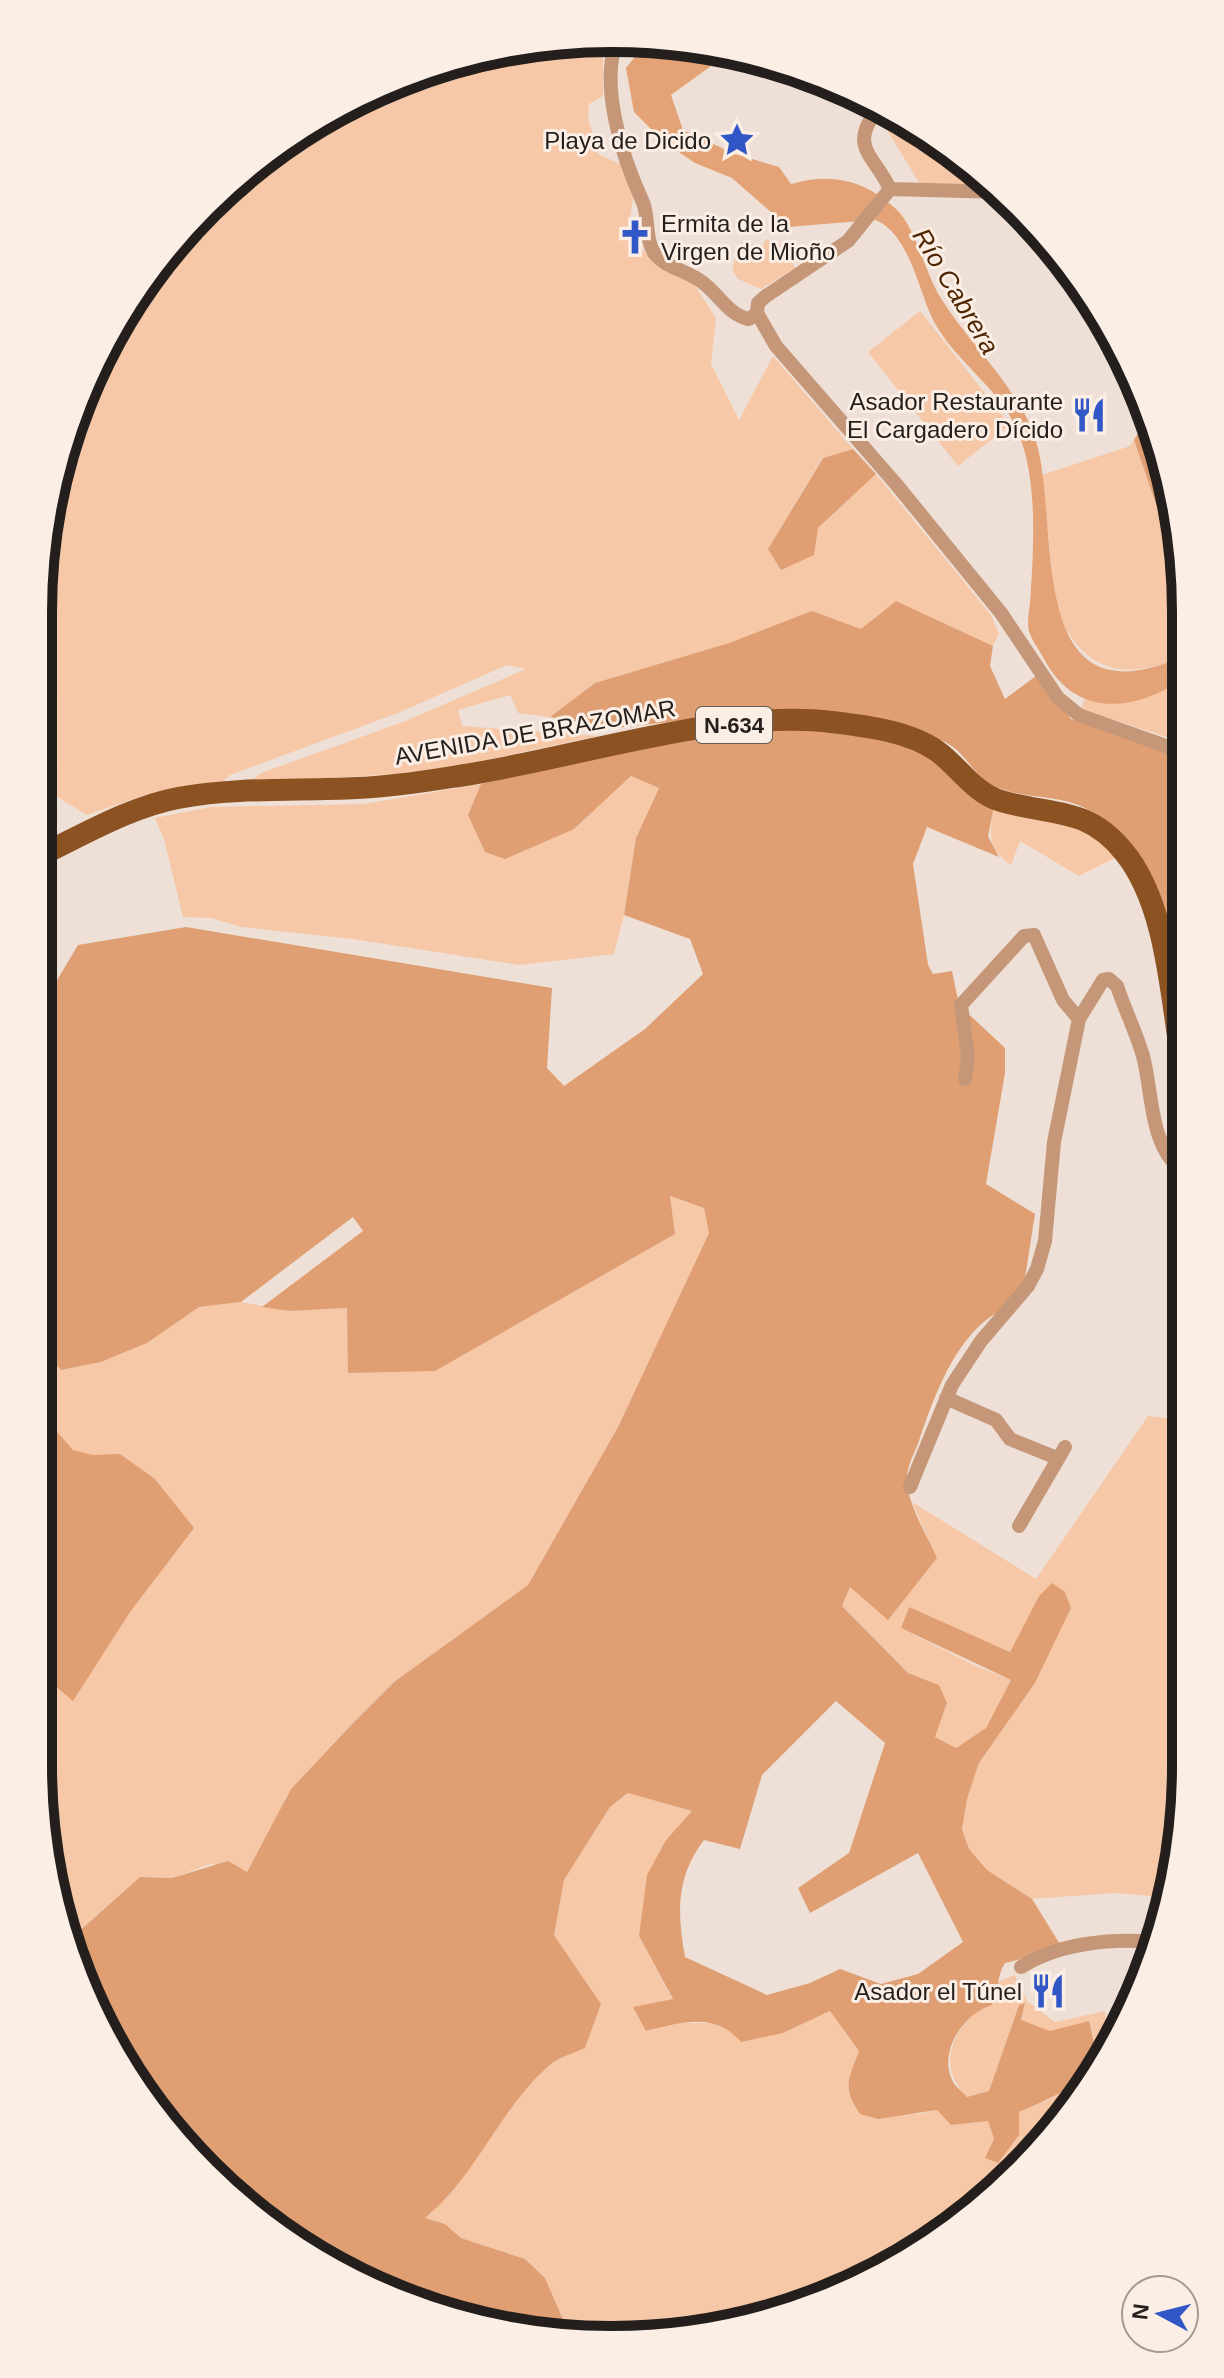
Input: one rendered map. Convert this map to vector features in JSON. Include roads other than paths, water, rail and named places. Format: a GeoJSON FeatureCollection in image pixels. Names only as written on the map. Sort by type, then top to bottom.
{"type":"FeatureCollection","features":[{"type":"Feature","properties":{"kind":"highway","name":"AVENIDA DE BRAZOMAR"},"geometry":{"type":"LineString","coordinates":[[52,850],[149,806],[177,798],[361,788],[453,777],[733,725],[794,720],[830,722],[920,741],[938,752],[979,789],[998,800],[1082,817],[1105,833],[1125,853],[1144,884],[1156,914],[1172,1005]]}},
{"type":"Feature","properties":{"kind":"street"},"geometry":{"type":"LineString","coordinates":[[615,52],[610,75],[613,97],[627,168],[643,201],[653,252],[665,263],[706,285],[733,314],[749,319],[757,313]]}},
{"type":"Feature","properties":{"kind":"street"},"geometry":{"type":"LineString","coordinates":[[872,117],[863,129],[868,160],[890,189]]}},
{"type":"Feature","properties":{"kind":"street"},"geometry":{"type":"LineString","coordinates":[[890,189],[848,241],[766,296],[758,303],[757,313],[776,346],[896,484],[1001,613],[1058,698],[1079,715],[1172,750]]}},
{"type":"Feature","properties":{"kind":"street"},"geometry":{"type":"LineString","coordinates":[[890,189],[982,191]]}},
{"type":"Feature","properties":{"kind":"street"},"geometry":{"type":"LineString","coordinates":[[965,1079],[968,1056],[961,1005],[1024,936],[1034,935],[1063,1000],[1079,1019]]}},
{"type":"Feature","properties":{"kind":"street"},"geometry":{"type":"LineString","coordinates":[[910,1487],[946,1398],[981,1341],[1028,1286],[1037,1269],[1045,1241],[1054,1142],[1079,1019],[1103,980],[1114,981],[1143,1055],[1160,1142],[1172,1161]]}},
{"type":"Feature","properties":{"kind":"street"},"geometry":{"type":"LineString","coordinates":[[946,1398],[996,1420],[1010,1439],[1061,1453],[1019,1526]]}},
{"type":"Feature","properties":{"kind":"street"},"geometry":{"type":"LineString","coordinates":[[1021,1967],[1042,1954],[1085,1945],[1144,1941]]}},
{"type":"Feature","properties":{"kind":"place","name":"Playa de Dicido"},"geometry":{"type":"Point","coordinates":[737,140]}},
{"type":"Feature","properties":{"kind":"place","name":"Ermita de la Virgen de Mioño"},"geometry":{"type":"Point","coordinates":[635,237]}},
{"type":"Feature","properties":{"kind":"place","name":"Asador Restaurante El Cargadero Dícido"},"geometry":{"type":"Point","coordinates":[1089,415]}},
{"type":"Feature","properties":{"kind":"place","name":"Asador el Túnel"},"geometry":{"type":"Point","coordinates":[1048,1991]}},
{"type":"Feature","properties":{"kind":"water label","name":"Río Cabrera"},"geometry":{"type":"Point","coordinates":[956,291]}}]}
